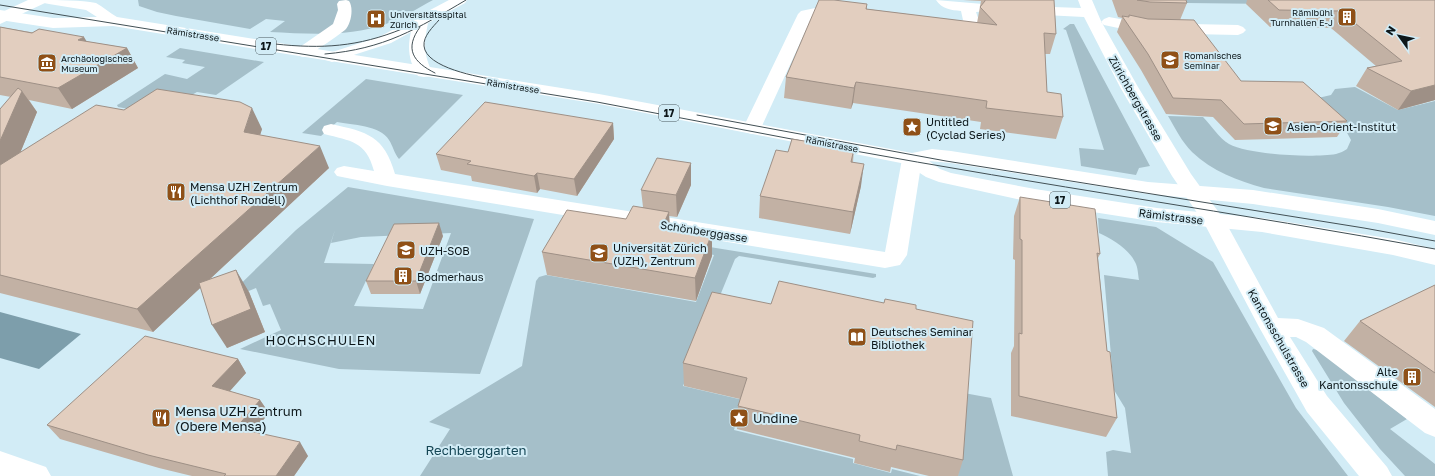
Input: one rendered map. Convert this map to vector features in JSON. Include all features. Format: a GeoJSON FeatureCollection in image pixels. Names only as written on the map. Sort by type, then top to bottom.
{"type":"FeatureCollection","features":[{"type":"Feature","properties":{"kind":"main road"},"geometry":{"type":"LineString","coordinates":[[2,17],[40,0]]}},
{"type":"Feature","properties":{"kind":"main road","name":"Rämistrasse"},"geometry":{"type":"LineString","coordinates":[[49,0],[90,6],[113,21]]}},
{"type":"Feature","properties":{"kind":"main road"},"geometry":{"type":"LineString","coordinates":[[332,57],[385,40],[460,0]]}},
{"type":"Feature","properties":{"kind":"main road"},"geometry":{"type":"LineString","coordinates":[[943,1],[954,6],[1005,9],[1087,6]]}},
{"type":"Feature","properties":{"kind":"main road"},"geometry":{"type":"LineString","coordinates":[[303,52],[340,26],[345,10],[344,4]]}},
{"type":"Feature","properties":{"kind":"main road","name":"Zürichbergstrasse"},"geometry":{"type":"LineString","coordinates":[[1087,6],[1129,87],[1192,192]]}},
{"type":"Feature","properties":{"kind":"main road"},"geometry":{"type":"LineString","coordinates":[[926,24],[954,28],[966,26],[971,21],[968,7]]}},
{"type":"Feature","properties":{"kind":"main road"},"geometry":{"type":"LineString","coordinates":[[752,128],[806,14],[820,11],[856,16]]}},
{"type":"Feature","properties":{"kind":"main road","name":"Rämistrasse"},"geometry":{"type":"LineString","coordinates":[[2,17],[53,23],[113,21],[598,100],[912,159],[932,155],[951,157],[1148,188],[1253,197],[1378,216],[1435,228]]}},
{"type":"Feature","properties":{"kind":"main road"},"geometry":{"type":"LineString","coordinates":[[421,22],[416,45],[416,57],[424,72]]}},
{"type":"Feature","properties":{"kind":"main road"},"geometry":{"type":"LineString","coordinates":[[1109,22],[1142,28],[1238,30]]}},
{"type":"Feature","properties":{"kind":"main road"},"geometry":{"type":"LineString","coordinates":[[331,130],[354,134],[372,144],[383,163],[387,180]]}},
{"type":"Feature","properties":{"kind":"main road","name":"Rämistrasse"},"geometry":{"type":"LineString","coordinates":[[912,159],[933,173],[946,178],[1035,196],[1157,215],[1214,222],[1262,225],[1393,247],[1435,256]]}},
{"type":"Feature","properties":{"kind":"main road","name":"Schönberggasse"},"geometry":{"type":"LineString","coordinates":[[344,172],[885,260],[892,259],[896,255],[912,159]]}},
{"type":"Feature","properties":{"kind":"main road","name":"Kantonsschulstrasse"},"geometry":{"type":"LineString","coordinates":[[1192,192],[1214,222],[1271,327],[1317,404],[1377,476]]}},
{"type":"Feature","properties":{"kind":"main road"},"geometry":{"type":"LineString","coordinates":[[1271,327],[1298,328],[1315,335],[1435,425]]}},
{"type":"Feature","properties":{"kind":"main road"},"geometry":{"type":"LineString","coordinates":[[0,464],[36,476]]}},
{"type":"Feature","properties":{"kind":"green space"},"geometry":{"type":"Polygon","coordinates":[[[138,0],[433,0],[398,19],[372,28],[343,33],[314,34],[270,32],[285,21],[266,19],[250,29],[176,16],[139,6],[138,0]]]}},
{"type":"Feature","properties":{"kind":"green space"},"geometry":{"type":"Polygon","coordinates":[[[1185,0],[1435,0],[1435,6],[1187,3],[1185,0]]]}},
{"type":"Feature","properties":{"kind":"green space"},"geometry":{"type":"Polygon","coordinates":[[[1070,24],[1074,24],[1150,166],[1139,168],[1136,175],[1081,166],[1079,148],[1104,150],[1066,30],[1063,29],[1070,24]]]}},
{"type":"Feature","properties":{"kind":"green space"},"geometry":{"type":"Polygon","coordinates":[[[180,48],[264,62],[216,95],[197,92],[188,97],[171,117],[118,107],[117,105],[165,74],[187,79],[205,67],[182,63],[185,60],[166,57],[180,48]]]}},
{"type":"Feature","properties":{"kind":"green space"},"geometry":{"type":"Polygon","coordinates":[[[366,79],[463,95],[399,159],[385,135],[365,126],[337,122],[321,136],[302,133],[366,79]]]}},
{"type":"Feature","properties":{"kind":"green space"},"geometry":{"type":"Polygon","coordinates":[[[1355,87],[1398,110],[1435,101],[1435,216],[1388,207],[1264,188],[1235,179],[1208,165],[1192,152],[1168,116],[1203,117],[1218,135],[1229,144],[1251,151],[1281,155],[1312,156],[1336,154],[1347,149],[1351,140],[1345,129],[1318,101],[1318,98],[1331,95],[1335,89],[1355,87]]]}},
{"type":"Feature","properties":{"kind":"green space"},"geometry":{"type":"Polygon","coordinates":[[[348,187],[534,219],[480,374],[339,369],[240,349],[281,330],[270,304],[263,306],[256,288],[222,302],[296,230],[348,187]],[[335,230],[324,263],[374,264],[354,306],[423,309],[451,233],[361,237],[331,243],[335,230]]]}},
{"type":"Feature","properties":{"kind":"green space"},"geometry":{"type":"Polygon","coordinates":[[[1098,218],[1156,227],[1213,262],[1296,408],[1348,476],[1108,476],[1106,452],[1113,450],[1131,453],[1125,408],[1114,390],[1104,275],[1139,280],[1136,264],[1128,252],[1114,241],[1099,233],[1098,218]]]}},
{"type":"Feature","properties":{"kind":"green space","name":"Rechberggarten"},"geometry":{"type":"Polygon","coordinates":[[[660,239],[876,274],[876,277],[873,278],[739,256],[735,259],[683,386],[743,400],[734,430],[853,459],[853,463],[891,473],[892,469],[920,476],[420,476],[450,429],[429,422],[522,366],[536,281],[539,277],[546,275],[696,302],[714,255],[657,244],[660,239]]]}},
{"type":"Feature","properties":{"kind":"green space"},"geometry":{"type":"Polygon","coordinates":[[[1313,349],[1318,350],[1407,419],[1390,429],[1435,464],[1435,476],[1405,476],[1380,449],[1344,403],[1312,351],[1313,349]]]}},
{"type":"Feature","properties":{"kind":"green space"},"geometry":{"type":"Polygon","coordinates":[[[964,393],[991,398],[1013,476],[958,476],[964,393]]]}},
{"type":"Feature","properties":{"kind":"shaded area"},"geometry":{"type":"Polygon","coordinates":[[[0,312],[81,334],[39,369],[0,358],[0,312]]]}},
{"type":"Feature","properties":{"kind":"building"},"geometry":{"type":"Polygon","coordinates":[[[819,0],[834,0],[867,4],[866,9],[997,25],[980,7],[985,0],[1054,0],[1056,34],[1044,33],[1047,92],[1061,94],[1063,117],[986,108],[987,101],[856,82],[854,88],[786,77],[819,0]]]}},
{"type":"Feature","properties":{"kind":"building"},"geometry":{"type":"Polygon","coordinates":[[[1137,0],[1186,0],[1187,3],[1150,2],[1137,0]]]}},
{"type":"Feature","properties":{"kind":"building"},"geometry":{"type":"Polygon","coordinates":[[[1268,0],[1435,0],[1435,85],[1411,91],[1367,68],[1402,61],[1340,11],[1279,10],[1268,0]]]}},
{"type":"Feature","properties":{"kind":"building"},"geometry":{"type":"Polygon","coordinates":[[[1129,15],[1148,19],[1194,20],[1241,81],[1303,82],[1347,121],[1244,124],[1221,100],[1173,98],[1148,54],[1122,16],[1129,17],[1129,15]]]}},
{"type":"Feature","properties":{"kind":"building"},"geometry":{"type":"Polygon","coordinates":[[[0,27],[32,33],[39,29],[84,37],[78,40],[127,48],[58,88],[0,77],[0,27]]]}},
{"type":"Feature","properties":{"kind":"building"},"geometry":{"type":"Polygon","coordinates":[[[18,88],[22,91],[0,141],[0,109],[18,88]]]}},
{"type":"Feature","properties":{"kind":"building"},"geometry":{"type":"Polygon","coordinates":[[[157,89],[240,102],[252,108],[244,132],[320,146],[137,309],[0,275],[0,165],[96,105],[124,110],[157,89]]]}},
{"type":"Feature","properties":{"kind":"building"},"geometry":{"type":"Polygon","coordinates":[[[485,102],[613,123],[574,179],[537,173],[534,176],[467,164],[471,161],[436,154],[485,102]]]}},
{"type":"Feature","properties":{"kind":"building"},"geometry":{"type":"Polygon","coordinates":[[[792,139],[854,149],[851,162],[864,164],[853,212],[760,196],[776,150],[788,152],[792,139]]]}},
{"type":"Feature","properties":{"kind":"building"},"geometry":{"type":"Polygon","coordinates":[[[657,158],[691,163],[676,195],[641,190],[657,158]]]}},
{"type":"Feature","properties":{"kind":"building"},"geometry":{"type":"Polygon","coordinates":[[[1020,197],[1095,209],[1100,254],[1097,253],[1107,351],[1110,352],[1117,418],[1019,396],[1019,333],[1022,334],[1022,240],[1020,239],[1020,197]]]}},
{"type":"Feature","properties":{"kind":"building"},"geometry":{"type":"Polygon","coordinates":[[[633,206],[669,212],[663,225],[712,233],[695,278],[542,252],[567,210],[626,219],[633,206]]]}},
{"type":"Feature","properties":{"kind":"building"},"geometry":{"type":"Polygon","coordinates":[[[439,223],[416,281],[366,281],[394,224],[439,223]]]}},
{"type":"Feature","properties":{"kind":"building"},"geometry":{"type":"Polygon","coordinates":[[[236,270],[251,309],[212,325],[199,283],[236,270]]]}},
{"type":"Feature","properties":{"kind":"building"},"geometry":{"type":"Polygon","coordinates":[[[779,281],[884,303],[885,299],[916,305],[916,309],[973,321],[963,460],[897,445],[896,450],[859,441],[860,435],[738,406],[747,378],[683,363],[712,292],[771,304],[779,281]]]}},
{"type":"Feature","properties":{"kind":"building"},"geometry":{"type":"Polygon","coordinates":[[[1435,285],[1435,373],[1360,321],[1435,285]]]}},
{"type":"Feature","properties":{"kind":"building"},"geometry":{"type":"Polygon","coordinates":[[[145,336],[238,359],[212,386],[260,400],[236,428],[300,442],[276,476],[224,476],[226,474],[148,455],[47,425],[145,336]]]}},
{"type":"Feature","properties":{"kind":"tram line"},"geometry":{"type":"LineString","coordinates":[[325,54],[365,48],[399,36],[432,20],[466,0]]}},
{"type":"Feature","properties":{"kind":"tram line"},"geometry":{"type":"LineString","coordinates":[[0,5],[597,102],[802,141]]}},
{"type":"Feature","properties":{"kind":"tram line"},"geometry":{"type":"LineString","coordinates":[[439,20],[425,39],[424,46],[427,54],[443,66],[466,74],[496,80]]}},
{"type":"Feature","properties":{"kind":"tram line"},"geometry":{"type":"LineString","coordinates":[[420,27],[412,42],[413,54],[421,64],[435,73]]}},
{"type":"Feature","properties":{"kind":"tram line"},"geometry":{"type":"LineString","coordinates":[[275,44],[292,46],[340,45],[370,40],[402,29]]}},
{"type":"Feature","properties":{"kind":"tram line"},"geometry":{"type":"LineString","coordinates":[[697,115],[946,161],[1364,228],[1435,241]]}},
{"type":"Feature","properties":{"kind":"tram line"},"geometry":{"type":"LineString","coordinates":[[844,149],[1435,249]]}},
{"type":"Feature","properties":{"kind":"place","name":"Rämibühl Turnhallen E-J"},"geometry":{"type":"Point","coordinates":[1347,17]}},
{"type":"Feature","properties":{"kind":"place","name":"Universitätsspital Zürich"},"geometry":{"type":"Point","coordinates":[376,19]}},
{"type":"Feature","properties":{"kind":"place","name":"Romanisches Seminar"},"geometry":{"type":"Point","coordinates":[1170,60]}},
{"type":"Feature","properties":{"kind":"place","name":"Archäologisches Museum"},"geometry":{"type":"Point","coordinates":[47,63]}},
{"type":"Feature","properties":{"kind":"place","name":"Asien-Orient-Institut"},"geometry":{"type":"Point","coordinates":[1273,126]}},
{"type":"Feature","properties":{"kind":"place","name":"Untitled (Cyclad Series)"},"geometry":{"type":"Point","coordinates":[912,127]}},
{"type":"Feature","properties":{"kind":"place","name":"Mensa UZH Zentrum (Lichthof Rondell)"},"geometry":{"type":"Point","coordinates":[176,192]}},
{"type":"Feature","properties":{"kind":"place","name":"UZH-SOB"},"geometry":{"type":"Point","coordinates":[406,250]}},
{"type":"Feature","properties":{"kind":"place","name":"Universität Zürich (UZH), Zentrum"},"geometry":{"type":"Point","coordinates":[599,253]}},
{"type":"Feature","properties":{"kind":"place","name":"Bodmerhaus"},"geometry":{"type":"Point","coordinates":[403,276]}},
{"type":"Feature","properties":{"kind":"place","name":"Deutsches Seminar Bibliothek"},"geometry":{"type":"Point","coordinates":[857,337]}},
{"type":"Feature","properties":{"kind":"place","name":"Alte Kantonsschule"},"geometry":{"type":"Point","coordinates":[1412,377]}},
{"type":"Feature","properties":{"kind":"place","name":"Mensa UZH Zentrum (Obere Mensa)"},"geometry":{"type":"Point","coordinates":[161,418]}},
{"type":"Feature","properties":{"kind":"place","name":"Undine"},"geometry":{"type":"Point","coordinates":[739,418]}},
{"type":"Feature","properties":{"kind":"district","name":"HOCHSCHULEN"},"geometry":{"type":"Point","coordinates":[321,340]}}]}
